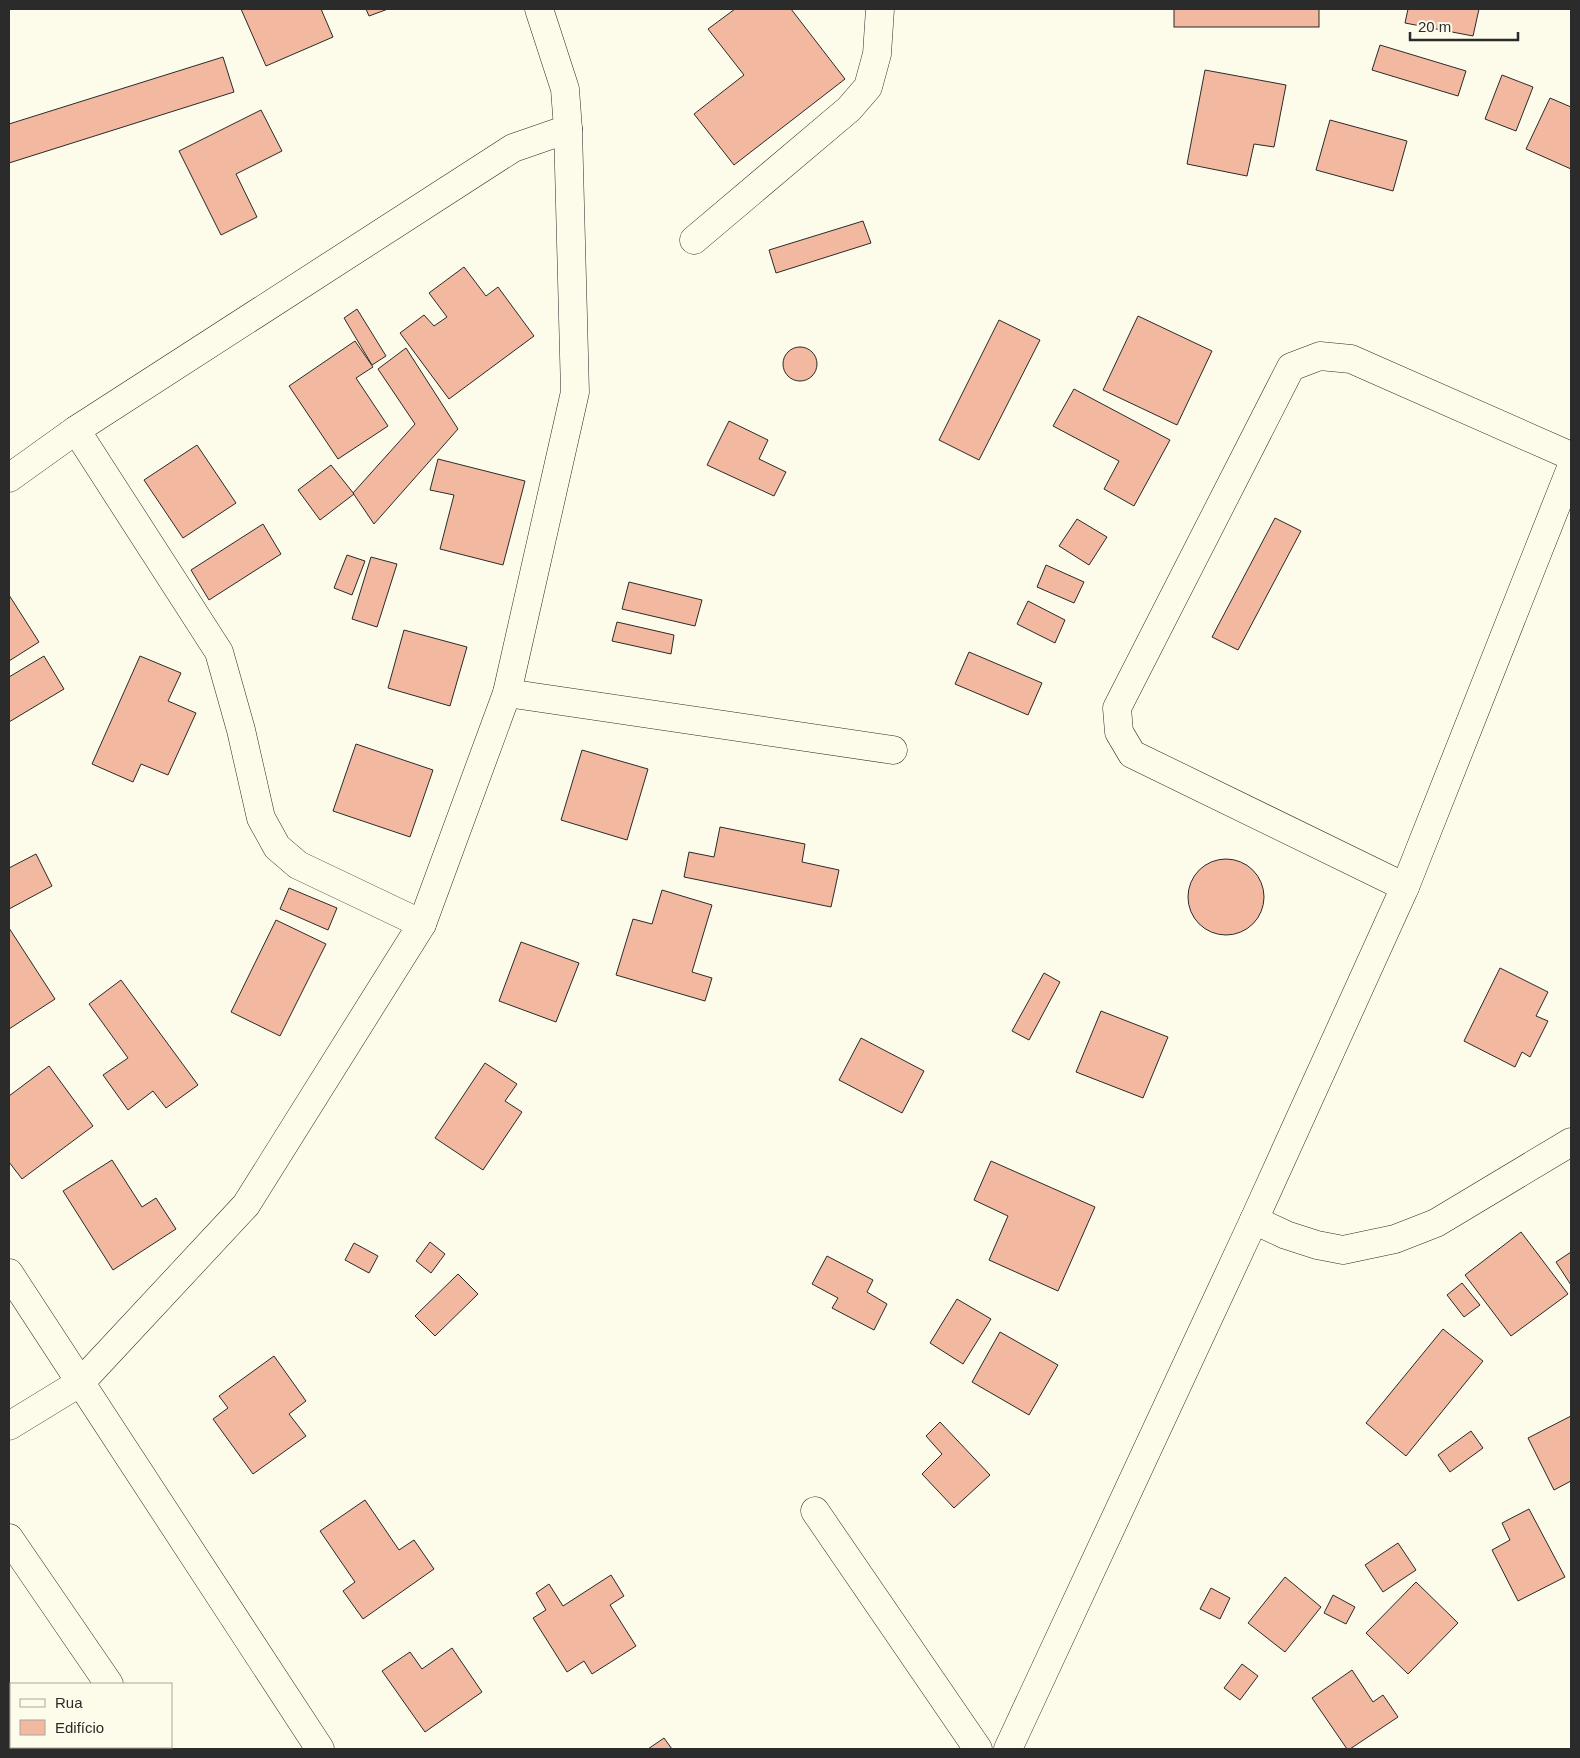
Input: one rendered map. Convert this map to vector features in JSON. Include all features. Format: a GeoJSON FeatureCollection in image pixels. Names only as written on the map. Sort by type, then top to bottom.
{"type":"FeatureCollection","features":[{"type":"Feature","properties":{"kind":"main road"},"geometry":{"type":"LineString","coordinates":[[9,1426],[81,1382],[246,1205],[422,924],[508,693],[575,392],[568,129],[565,89],[539,9]]}},
{"type":"Feature","properties":{"kind":"main road"},"geometry":{"type":"LineString","coordinates":[[694,240],[849,109],[868,87],[877,54],[880,9]]}},
{"type":"Feature","properties":{"kind":"main road"},"geometry":{"type":"LineString","coordinates":[[9,478],[76,430],[513,148],[568,129]]}},
{"type":"Feature","properties":{"kind":"main road"},"geometry":{"type":"LineString","coordinates":[[1008,1749],[1254,1220],[1405,888],[1570,469],[1351,359],[1320,356],[1291,367],[1116,708],[1119,732],[1132,754],[1405,888]]}},
{"type":"Feature","properties":{"kind":"main road"},"geometry":{"type":"LineString","coordinates":[[76,430],[219,652],[241,730],[260,818],[277,847],[298,866],[422,924]]}},
{"type":"Feature","properties":{"kind":"main road"},"geometry":{"type":"LineString","coordinates":[[508,693],[893,750]]}},
{"type":"Feature","properties":{"kind":"main road"},"geometry":{"type":"LineString","coordinates":[[1254,1220],[1286,1235],[1317,1245],[1343,1250],[1395,1239],[1436,1223],[1571,1142]]}},
{"type":"Feature","properties":{"kind":"main road"},"geometry":{"type":"LineString","coordinates":[[9,1273],[320,1749]]}},
{"type":"Feature","properties":{"kind":"main road"},"geometry":{"type":"LineString","coordinates":[[815,1512],[978,1749]]}},
{"type":"Feature","properties":{"kind":"main road"},"geometry":{"type":"LineString","coordinates":[[9,1538],[108,1683]]}},
{"type":"Feature","properties":{"kind":"building"},"geometry":{"type":"Polygon","coordinates":[[[241,9],[321,9],[333,37],[266,66],[241,9]]]}},
{"type":"Feature","properties":{"kind":"building"},"geometry":{"type":"Polygon","coordinates":[[[366,9],[388,9],[369,16],[366,9]]]}},
{"type":"Feature","properties":{"kind":"building"},"geometry":{"type":"Polygon","coordinates":[[[735,9],[791,9],[845,79],[734,165],[694,114],[744,75],[708,29],[735,9]]]}},
{"type":"Feature","properties":{"kind":"building"},"geometry":{"type":"Polygon","coordinates":[[[1174,9],[1319,9],[1319,27],[1174,27],[1174,9]]]}},
{"type":"Feature","properties":{"kind":"building"},"geometry":{"type":"Polygon","coordinates":[[[1408,9],[1479,9],[1473,36],[1405,23],[1408,9]]]}},
{"type":"Feature","properties":{"kind":"building"},"geometry":{"type":"Polygon","coordinates":[[[1380,45],[1466,71],[1458,96],[1372,70],[1380,45]]]}},
{"type":"Feature","properties":{"kind":"building"},"geometry":{"type":"Polygon","coordinates":[[[223,57],[234,92],[9,163],[9,124],[223,57]]]}},
{"type":"Feature","properties":{"kind":"building"},"geometry":{"type":"Polygon","coordinates":[[[1205,70],[1286,85],[1274,147],[1254,144],[1247,176],[1187,164],[1205,70]]]}},
{"type":"Feature","properties":{"kind":"building"},"geometry":{"type":"Polygon","coordinates":[[[1502,75],[1533,87],[1516,131],[1485,119],[1502,75]]]}},
{"type":"Feature","properties":{"kind":"building"},"geometry":{"type":"Polygon","coordinates":[[[1550,98],[1571,107],[1571,169],[1526,149],[1550,98]]]}},
{"type":"Feature","properties":{"kind":"building"},"geometry":{"type":"Polygon","coordinates":[[[261,110],[282,151],[236,174],[257,217],[221,235],[179,151],[261,110]]]}},
{"type":"Feature","properties":{"kind":"building"},"geometry":{"type":"Polygon","coordinates":[[[1330,120],[1407,141],[1393,191],[1316,170],[1330,120]]]}},
{"type":"Feature","properties":{"kind":"building"},"geometry":{"type":"Polygon","coordinates":[[[863,221],[871,243],[776,273],[769,250],[863,221]]]}},
{"type":"Feature","properties":{"kind":"building"},"geometry":{"type":"Polygon","coordinates":[[[464,267],[486,296],[498,287],[534,336],[449,399],[400,333],[424,315],[434,326],[447,317],[429,293],[464,267]]]}},
{"type":"Feature","properties":{"kind":"building"},"geometry":{"type":"Polygon","coordinates":[[[357,309],[386,356],[372,365],[344,318],[357,309]]]}},
{"type":"Feature","properties":{"kind":"building"},"geometry":{"type":"Polygon","coordinates":[[[1138,316],[1212,351],[1177,425],[1103,390],[1138,316]]]}},
{"type":"Feature","properties":{"kind":"building"},"geometry":{"type":"Polygon","coordinates":[[[999,320],[1040,340],[979,460],[939,440],[999,320]]]}},
{"type":"Feature","properties":{"kind":"building"},"geometry":{"type":"Polygon","coordinates":[[[355,341],[373,367],[356,378],[388,426],[338,459],[289,386],[355,341]]]}},
{"type":"Feature","properties":{"kind":"building"},"geometry":{"type":"Polygon","coordinates":[[[800,347],[812,352],[817,364],[812,376],[800,381],[788,376],[783,364],[788,352],[800,347]]]}},
{"type":"Feature","properties":{"kind":"building"},"geometry":{"type":"Polygon","coordinates":[[[406,348],[458,429],[374,524],[353,493],[415,424],[378,369],[406,348]]]}},
{"type":"Feature","properties":{"kind":"building"},"geometry":{"type":"Polygon","coordinates":[[[1074,389],[1170,440],[1134,506],[1104,489],[1119,461],[1053,426],[1074,389]]]}},
{"type":"Feature","properties":{"kind":"building"},"geometry":{"type":"Polygon","coordinates":[[[729,421],[768,440],[759,459],[786,472],[774,496],[707,465],[729,421]]]}},
{"type":"Feature","properties":{"kind":"building"},"geometry":{"type":"Polygon","coordinates":[[[197,445],[236,503],[183,538],[144,480],[197,445]]]}},
{"type":"Feature","properties":{"kind":"building"},"geometry":{"type":"Polygon","coordinates":[[[438,459],[525,481],[503,565],[440,549],[454,495],[430,490],[438,459]]]}},
{"type":"Feature","properties":{"kind":"building"},"geometry":{"type":"Polygon","coordinates":[[[331,465],[354,494],[320,520],[298,490],[331,465]]]}},
{"type":"Feature","properties":{"kind":"building"},"geometry":{"type":"Polygon","coordinates":[[[1275,518],[1301,531],[1238,650],[1212,637],[1275,518]]]}},
{"type":"Feature","properties":{"kind":"building"},"geometry":{"type":"Polygon","coordinates":[[[1077,519],[1107,537],[1089,565],[1059,546],[1077,519]]]}},
{"type":"Feature","properties":{"kind":"building"},"geometry":{"type":"Polygon","coordinates":[[[263,524],[281,554],[209,600],[191,570],[263,524]]]}},
{"type":"Feature","properties":{"kind":"building"},"geometry":{"type":"Polygon","coordinates":[[[347,555],[365,561],[352,595],[334,588],[347,555]]]}},
{"type":"Feature","properties":{"kind":"building"},"geometry":{"type":"Polygon","coordinates":[[[371,557],[397,564],[377,627],[352,619],[371,557]]]}},
{"type":"Feature","properties":{"kind":"building"},"geometry":{"type":"Polygon","coordinates":[[[1046,565],[1084,582],[1074,603],[1037,587],[1046,565]]]}},
{"type":"Feature","properties":{"kind":"building"},"geometry":{"type":"Polygon","coordinates":[[[629,582],[702,600],[695,626],[622,609],[629,582]]]}},
{"type":"Feature","properties":{"kind":"building"},"geometry":{"type":"Polygon","coordinates":[[[9,595],[39,642],[9,661],[9,595]]]}},
{"type":"Feature","properties":{"kind":"building"},"geometry":{"type":"Polygon","coordinates":[[[1028,601],[1065,620],[1055,643],[1017,624],[1028,601]]]}},
{"type":"Feature","properties":{"kind":"building"},"geometry":{"type":"Polygon","coordinates":[[[617,622],[674,635],[671,654],[612,641],[617,622]]]}},
{"type":"Feature","properties":{"kind":"building"},"geometry":{"type":"Polygon","coordinates":[[[404,630],[467,647],[450,706],[388,688],[404,630]]]}},
{"type":"Feature","properties":{"kind":"building"},"geometry":{"type":"Polygon","coordinates":[[[969,652],[1042,683],[1028,715],[955,684],[969,652]]]}},
{"type":"Feature","properties":{"kind":"building"},"geometry":{"type":"Polygon","coordinates":[[[44,656],[64,689],[9,722],[9,677],[44,656]]]}},
{"type":"Feature","properties":{"kind":"building"},"geometry":{"type":"Polygon","coordinates":[[[140,656],[181,673],[168,701],[196,713],[168,775],[141,764],[133,782],[92,764],[140,656]]]}},
{"type":"Feature","properties":{"kind":"building"},"geometry":{"type":"Polygon","coordinates":[[[356,744],[433,770],[410,837],[333,811],[356,744]]]}},
{"type":"Feature","properties":{"kind":"building"},"geometry":{"type":"Polygon","coordinates":[[[582,750],[648,769],[627,840],[561,820],[582,750]]]}},
{"type":"Feature","properties":{"kind":"building"},"geometry":{"type":"Polygon","coordinates":[[[720,827],[805,844],[802,862],[839,870],[831,907],[684,877],[689,852],[714,857],[720,827]]]}},
{"type":"Feature","properties":{"kind":"building"},"geometry":{"type":"Polygon","coordinates":[[[36,854],[52,886],[9,909],[9,868],[36,854]]]}},
{"type":"Feature","properties":{"kind":"building"},"geometry":{"type":"Polygon","coordinates":[[[1219,859],[1233,859],[1247,865],[1258,876],[1264,890],[1261,912],[1253,924],[1233,935],[1219,935],[1205,929],[1194,918],[1188,904],[1188,890],[1194,876],[1205,865],[1219,859]]]}},
{"type":"Feature","properties":{"kind":"building"},"geometry":{"type":"Polygon","coordinates":[[[289,888],[337,908],[328,930],[280,909],[289,888]]]}},
{"type":"Feature","properties":{"kind":"building"},"geometry":{"type":"Polygon","coordinates":[[[662,890],[712,905],[692,972],[712,978],[705,1001],[616,975],[633,919],[652,924],[662,890]]]}},
{"type":"Feature","properties":{"kind":"building"},"geometry":{"type":"Polygon","coordinates":[[[276,920],[326,944],[280,1036],[231,1012],[276,920]]]}},
{"type":"Feature","properties":{"kind":"building"},"geometry":{"type":"Polygon","coordinates":[[[9,928],[55,999],[9,1029],[9,928]]]}},
{"type":"Feature","properties":{"kind":"building"},"geometry":{"type":"Polygon","coordinates":[[[521,942],[579,963],[556,1022],[499,1001],[521,942]]]}},
{"type":"Feature","properties":{"kind":"building"},"geometry":{"type":"Polygon","coordinates":[[[1500,968],[1548,992],[1536,1016],[1548,1021],[1530,1057],[1522,1052],[1515,1067],[1464,1041],[1500,968]]]}},
{"type":"Feature","properties":{"kind":"building"},"geometry":{"type":"Polygon","coordinates":[[[1044,973],[1060,982],[1029,1040],[1012,1031],[1044,973]]]}},
{"type":"Feature","properties":{"kind":"building"},"geometry":{"type":"Polygon","coordinates":[[[121,980],[198,1085],[166,1108],[153,1091],[128,1110],[103,1075],[128,1058],[89,1004],[121,980]]]}},
{"type":"Feature","properties":{"kind":"building"},"geometry":{"type":"Polygon","coordinates":[[[1101,1011],[1168,1037],[1143,1098],[1076,1072],[1101,1011]]]}},
{"type":"Feature","properties":{"kind":"building"},"geometry":{"type":"Polygon","coordinates":[[[861,1038],[924,1071],[902,1113],[839,1080],[861,1038]]]}},
{"type":"Feature","properties":{"kind":"building"},"geometry":{"type":"Polygon","coordinates":[[[485,1063],[517,1084],[505,1101],[522,1112],[483,1170],[435,1138],[485,1063]]]}},
{"type":"Feature","properties":{"kind":"building"},"geometry":{"type":"Polygon","coordinates":[[[49,1066],[93,1126],[22,1179],[9,1162],[9,1096],[49,1066]]]}},
{"type":"Feature","properties":{"kind":"building"},"geometry":{"type":"Polygon","coordinates":[[[112,1160],[142,1207],[156,1198],[176,1229],[113,1270],[63,1191],[112,1160]]]}},
{"type":"Feature","properties":{"kind":"building"},"geometry":{"type":"Polygon","coordinates":[[[991,1161],[1095,1207],[1058,1291],[989,1260],[1008,1216],[974,1200],[991,1161]]]}},
{"type":"Feature","properties":{"kind":"building"},"geometry":{"type":"Polygon","coordinates":[[[1521,1232],[1568,1294],[1511,1336],[1465,1275],[1521,1232]]]}},
{"type":"Feature","properties":{"kind":"building"},"geometry":{"type":"Polygon","coordinates":[[[430,1242],[445,1254],[431,1273],[416,1261],[430,1242]]]}},
{"type":"Feature","properties":{"kind":"building"},"geometry":{"type":"Polygon","coordinates":[[[354,1243],[378,1256],[369,1273],[345,1260],[354,1243]]]}},
{"type":"Feature","properties":{"kind":"building"},"geometry":{"type":"Polygon","coordinates":[[[1571,1252],[1571,1285],[1556,1262],[1571,1252]]]}},
{"type":"Feature","properties":{"kind":"building"},"geometry":{"type":"Polygon","coordinates":[[[827,1256],[873,1280],[867,1292],[887,1304],[874,1330],[832,1308],[838,1298],[812,1284],[827,1256]]]}},
{"type":"Feature","properties":{"kind":"building"},"geometry":{"type":"Polygon","coordinates":[[[458,1274],[478,1294],[435,1336],[415,1316],[458,1274]]]}},
{"type":"Feature","properties":{"kind":"building"},"geometry":{"type":"Polygon","coordinates":[[[1462,1283],[1480,1305],[1464,1317],[1447,1295],[1462,1283]]]}},
{"type":"Feature","properties":{"kind":"building"},"geometry":{"type":"Polygon","coordinates":[[[957,1299],[991,1319],[963,1364],[930,1343],[957,1299]]]}},
{"type":"Feature","properties":{"kind":"building"},"geometry":{"type":"Polygon","coordinates":[[[1443,1329],[1483,1361],[1406,1456],[1366,1423],[1443,1329]]]}},
{"type":"Feature","properties":{"kind":"building"},"geometry":{"type":"Polygon","coordinates":[[[1000,1332],[1058,1365],[1029,1415],[972,1382],[1000,1332]]]}},
{"type":"Feature","properties":{"kind":"building"},"geometry":{"type":"Polygon","coordinates":[[[274,1356],[306,1401],[289,1414],[306,1436],[253,1474],[213,1419],[228,1408],[219,1396],[274,1356]]]}},
{"type":"Feature","properties":{"kind":"building"},"geometry":{"type":"Polygon","coordinates":[[[1571,1416],[1571,1481],[1554,1490],[1528,1438],[1571,1416]]]}},
{"type":"Feature","properties":{"kind":"building"},"geometry":{"type":"Polygon","coordinates":[[[940,1422],[990,1475],[954,1508],[922,1474],[942,1454],[926,1436],[940,1422]]]}},
{"type":"Feature","properties":{"kind":"building"},"geometry":{"type":"Polygon","coordinates":[[[1471,1431],[1483,1448],[1450,1472],[1438,1455],[1471,1431]]]}},
{"type":"Feature","properties":{"kind":"building"},"geometry":{"type":"Polygon","coordinates":[[[365,1500],[399,1550],[414,1540],[434,1569],[363,1619],[343,1591],[355,1582],[320,1531],[365,1500]]]}},
{"type":"Feature","properties":{"kind":"building"},"geometry":{"type":"Polygon","coordinates":[[[1529,1509],[1565,1577],[1518,1601],[1492,1550],[1510,1540],[1502,1523],[1529,1509]]]}},
{"type":"Feature","properties":{"kind":"building"},"geometry":{"type":"Polygon","coordinates":[[[1398,1543],[1416,1570],[1383,1592],[1365,1565],[1398,1543]]]}},
{"type":"Feature","properties":{"kind":"building"},"geometry":{"type":"Polygon","coordinates":[[[611,1575],[624,1596],[610,1605],[636,1646],[592,1674],[584,1661],[567,1672],[533,1618],[546,1610],[536,1593],[549,1584],[563,1606],[611,1575]]]}},
{"type":"Feature","properties":{"kind":"building"},"geometry":{"type":"Polygon","coordinates":[[[1285,1577],[1321,1607],[1285,1652],[1248,1623],[1285,1577]]]}},
{"type":"Feature","properties":{"kind":"building"},"geometry":{"type":"Polygon","coordinates":[[[1416,1582],[1458,1623],[1408,1674],[1366,1633],[1416,1582]]]}},
{"type":"Feature","properties":{"kind":"building"},"geometry":{"type":"Polygon","coordinates":[[[1211,1588],[1230,1598],[1220,1619],[1200,1609],[1211,1588]]]}},
{"type":"Feature","properties":{"kind":"building"},"geometry":{"type":"Polygon","coordinates":[[[1333,1595],[1355,1607],[1346,1624],[1324,1613],[1333,1595]]]}},
{"type":"Feature","properties":{"kind":"building"},"geometry":{"type":"Polygon","coordinates":[[[452,1648],[482,1692],[425,1732],[382,1671],[410,1652],[422,1669],[452,1648]]]}},
{"type":"Feature","properties":{"kind":"building"},"geometry":{"type":"Polygon","coordinates":[[[1242,1664],[1258,1676],[1240,1700],[1224,1688],[1242,1664]]]}},
{"type":"Feature","properties":{"kind":"building"},"geometry":{"type":"Polygon","coordinates":[[[1352,1670],[1373,1702],[1383,1695],[1398,1717],[1350,1749],[1347,1749],[1312,1698],[1352,1670]]]}},
{"type":"Feature","properties":{"kind":"building"},"geometry":{"type":"Polygon","coordinates":[[[9,1731],[10,1748],[23,1749],[9,1749],[9,1731]]]}},
{"type":"Feature","properties":{"kind":"building"},"geometry":{"type":"Polygon","coordinates":[[[664,1738],[672,1749],[648,1749],[664,1738]]]}}]}
